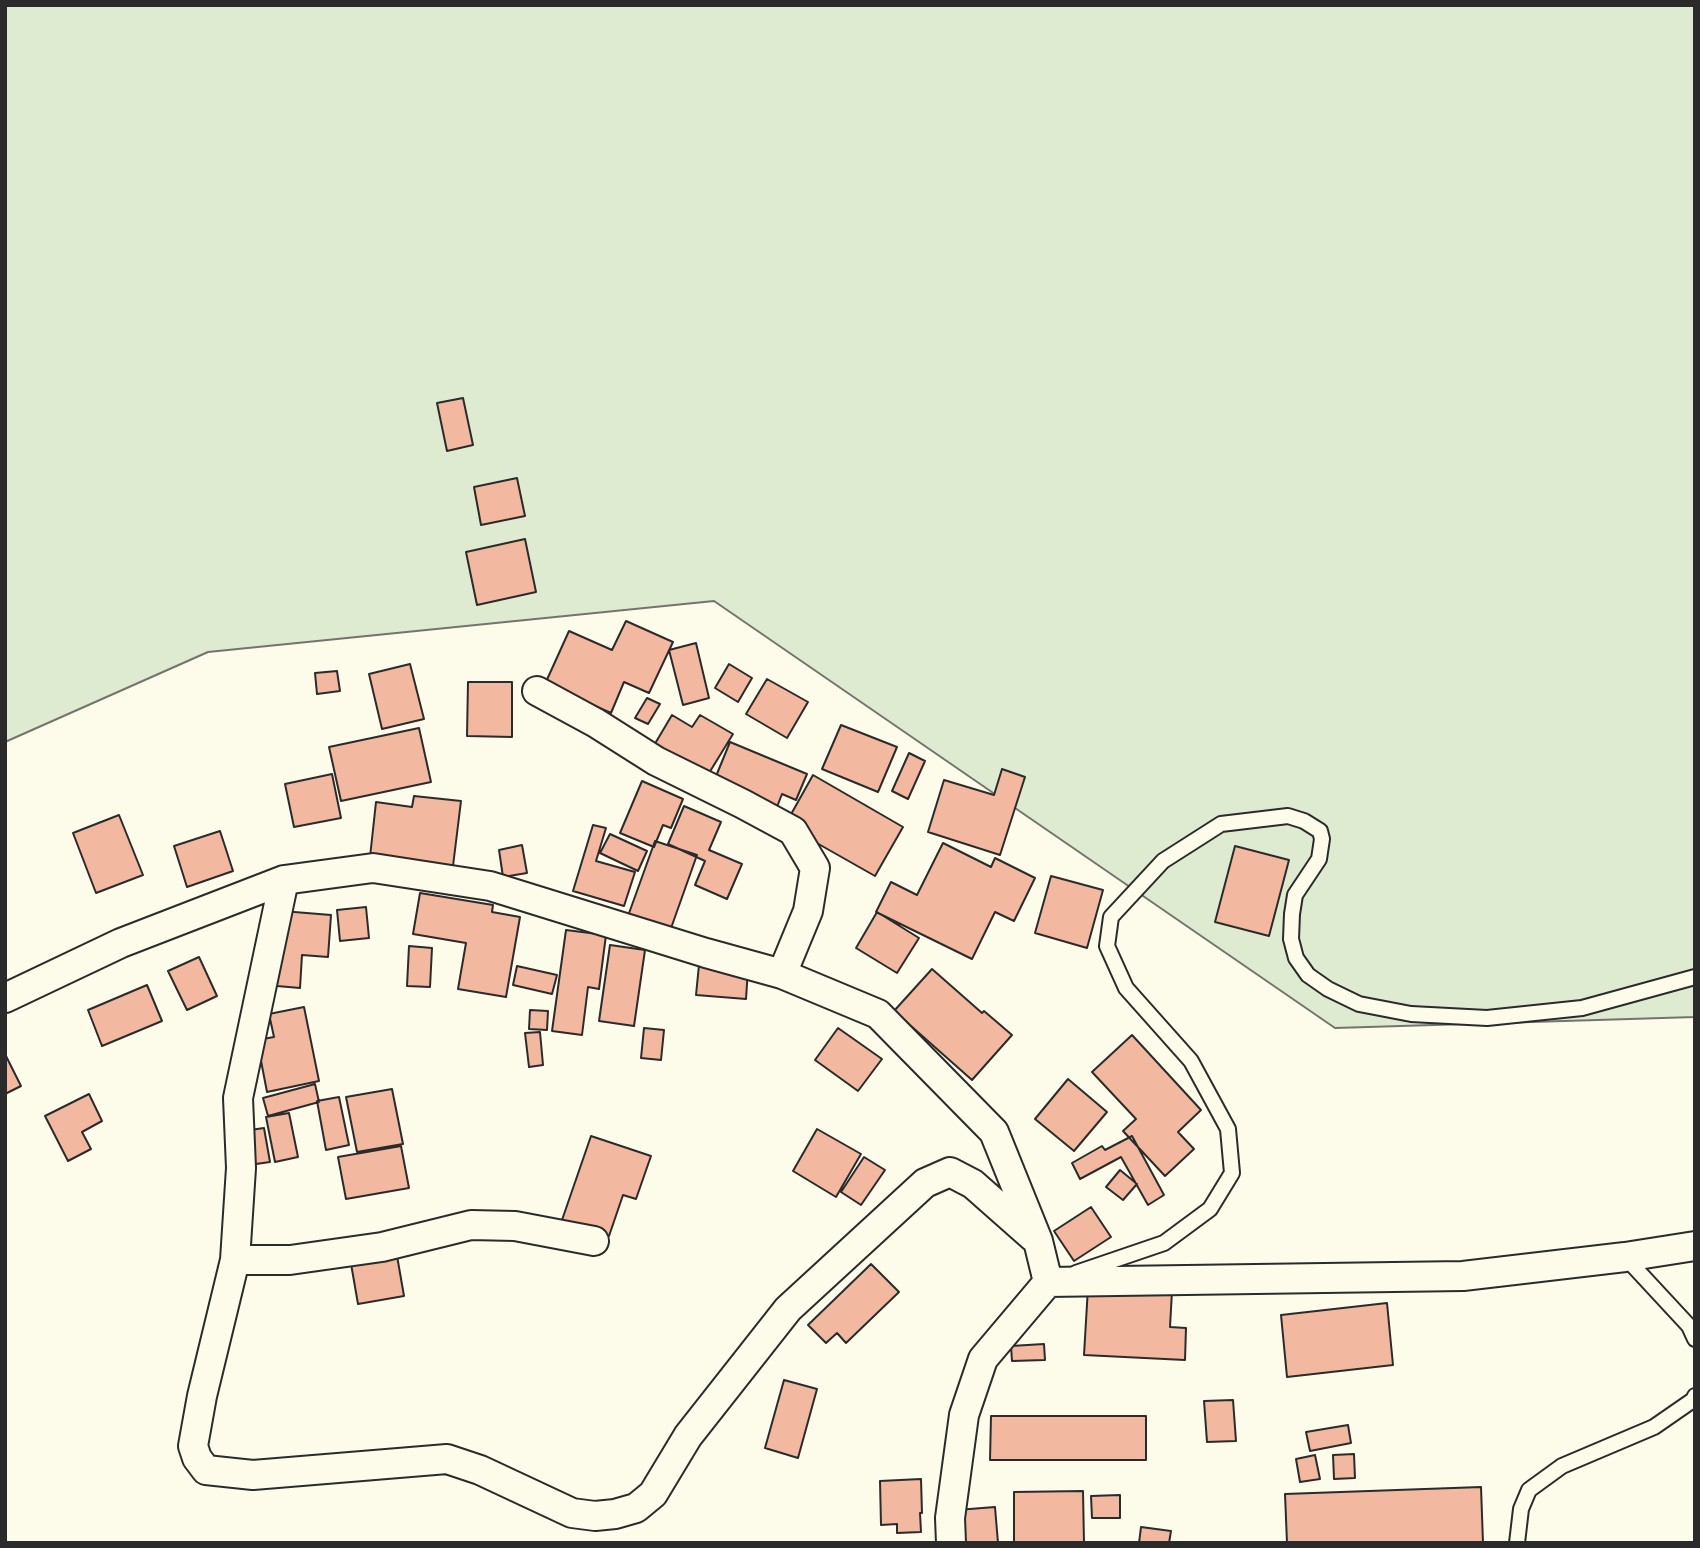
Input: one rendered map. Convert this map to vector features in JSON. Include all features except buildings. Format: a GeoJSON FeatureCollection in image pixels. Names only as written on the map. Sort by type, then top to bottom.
{"type":"FeatureCollection","features":[{"type":"Feature","properties":{"kind":"street"},"geometry":{"type":"LineString","coordinates":[[537,691],[596,723],[656,761],[793,831],[814,868],[808,911],[782,974]]}},
{"type":"Feature","properties":{"kind":"street"},"geometry":{"type":"LineString","coordinates":[[5,998],[121,943],[284,880],[373,868],[490,886],[782,974],[878,1014],[994,1132],[1038,1241],[1048,1282]]}},
{"type":"Feature","properties":{"kind":"street"},"geometry":{"type":"LineString","coordinates":[[284,880],[238,1098],[241,1168],[235,1260],[202,1396],[193,1446],[197,1458],[206,1470],[253,1475],[447,1459],[480,1470],[572,1513],[595,1516],[615,1514],[636,1508],[653,1494],[688,1436],[788,1309],[925,1183],[950,1172],[973,1184],[1038,1241]]}},
{"type":"Feature","properties":{"kind":"street"},"geometry":{"type":"LineString","coordinates":[[235,1260],[290,1260],[382,1247],[471,1225],[515,1226],[594,1241]]}},
{"type":"Feature","properties":{"kind":"street"},"geometry":{"type":"LineString","coordinates":[[951,1543],[950,1518],[964,1415],[984,1359],[1048,1282],[1463,1276],[1695,1246]]}},
{"type":"Feature","properties":{"kind":"lane"},"geometry":{"type":"LineString","coordinates":[[1048,1282],[1164,1243],[1209,1209],[1231,1173],[1228,1129],[1191,1061],[1126,988],[1107,946],[1111,917],[1154,870],[1163,861],[1221,824],[1288,816],[1304,821],[1320,831],[1322,839],[1319,859],[1295,895],[1291,939],[1296,958],[1308,975],[1328,989],[1359,1004],[1410,1014],[1487,1018],[1582,1008],[1695,977]]}},
{"type":"Feature","properties":{"kind":"lane"},"geometry":{"type":"LineString","coordinates":[[1625,1257],[1689,1326],[1695,1339]]}},
{"type":"Feature","properties":{"kind":"lane"},"geometry":{"type":"LineString","coordinates":[[1517,1543],[1521,1509],[1529,1490],[1562,1466],[1654,1427],[1693,1401],[1695,1396]]}},
{"type":"Feature","properties":{"kind":"green space"},"geometry":{"type":"Polygon","coordinates":[[[5,5],[1695,5],[1695,1017],[1335,1028],[714,601],[208,652],[5,742],[5,5]]]}}]}
